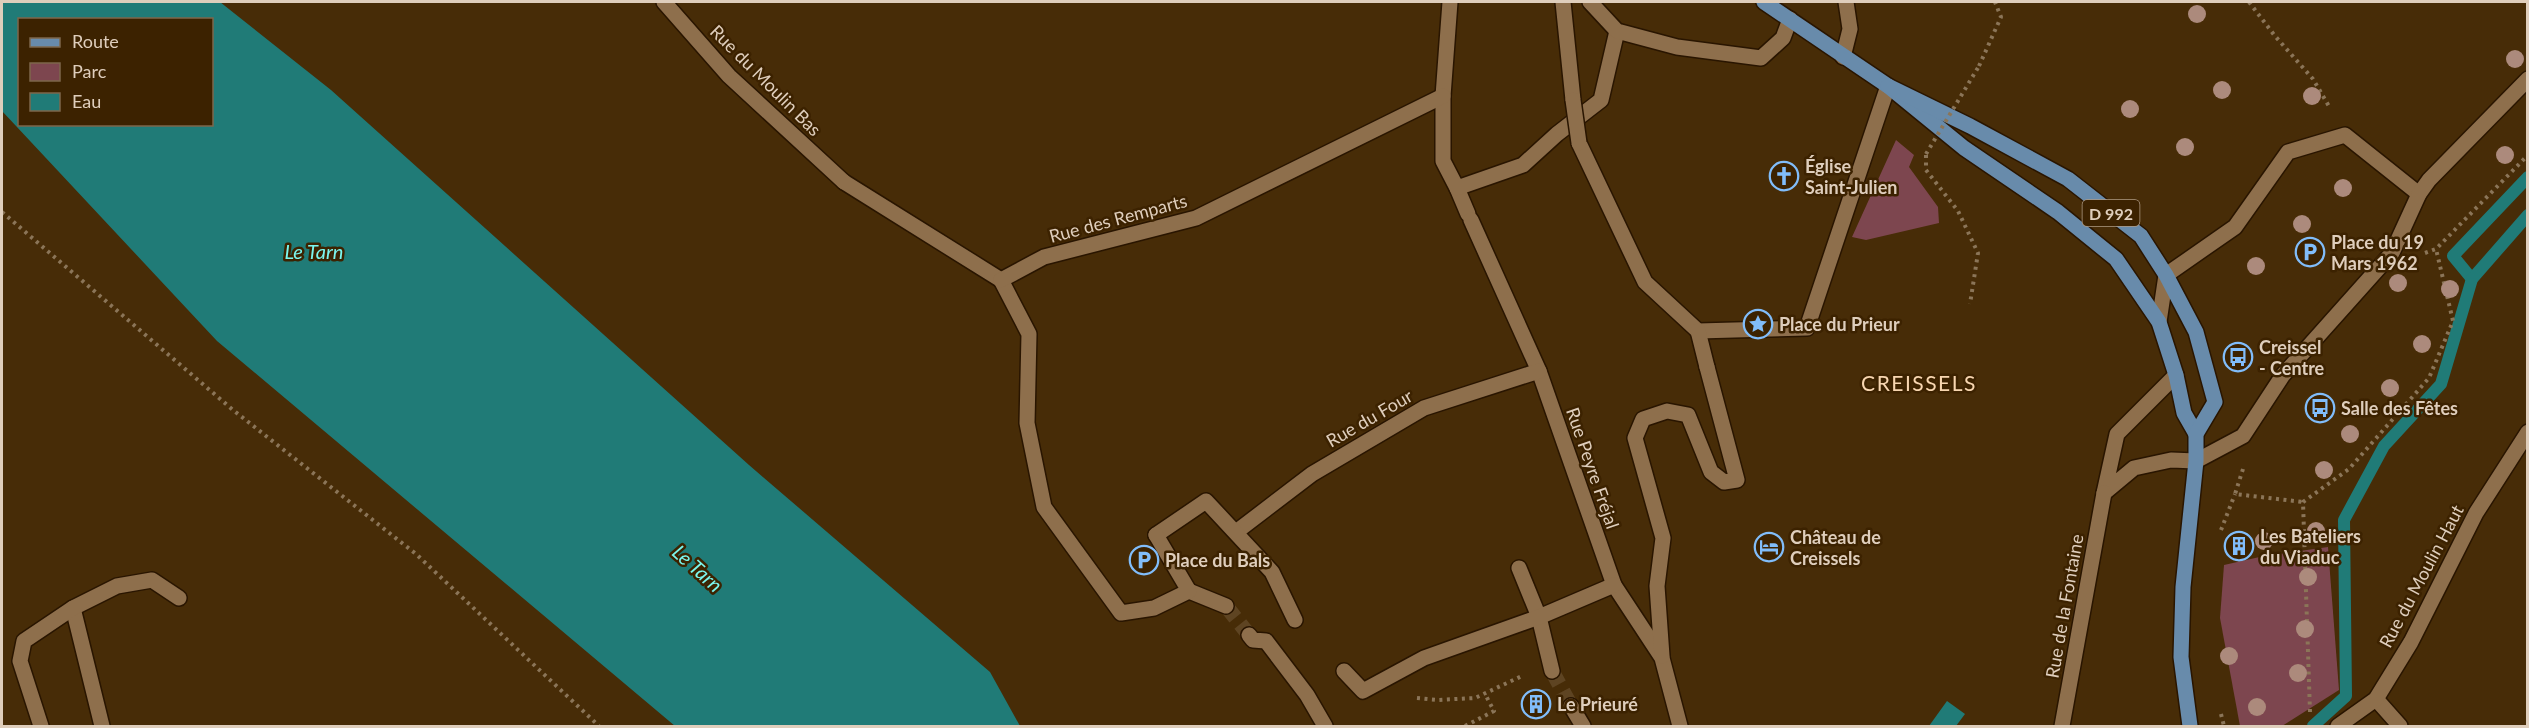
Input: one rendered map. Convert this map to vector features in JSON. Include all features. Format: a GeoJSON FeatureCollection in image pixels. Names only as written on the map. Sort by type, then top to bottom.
{"type":"FeatureCollection","features":[{"type":"Feature","properties":{"kind":"main road","name":"D 992"},"geometry":{"type":"LineString","coordinates":[[1764,2],[1888,86],[1964,148],[2058,212],[2116,259],[2159,322],[2176,375],[2184,413],[2196,434],[2196,461],[2182,606],[2181,657],[2190,726]]}},
{"type":"Feature","properties":{"kind":"main road","name":"D 992"},"geometry":{"type":"LineString","coordinates":[[1888,86],[1970,126],[2068,179],[2141,236],[2166,275],[2196,332],[2215,402],[2196,434]]}},
{"type":"Feature","properties":{"kind":"street","name":"Rue du Moulin Bas"},"geometry":{"type":"LineString","coordinates":[[664,2],[729,76],[844,183],[1001,280]]}},
{"type":"Feature","properties":{"kind":"street","name":"Rue Peyre Fréjal"},"geometry":{"type":"LineString","coordinates":[[1450,2],[1443,96],[1443,161],[1539,371],[1614,585],[1662,657],[1680,726]]}},
{"type":"Feature","properties":{"kind":"street"},"geometry":{"type":"LineString","coordinates":[[1563,2],[1579,143],[1645,282],[1698,331],[1737,480],[1724,482],[1711,472],[1688,415],[1667,411],[1643,419],[1635,438],[1663,538],[1657,586],[1662,657]]}},
{"type":"Feature","properties":{"kind":"street"},"geometry":{"type":"LineString","coordinates":[[1590,2],[1617,32],[1677,47],[1761,58],[1783,38],[1790,19]]}},
{"type":"Feature","properties":{"kind":"street"},"geometry":{"type":"LineString","coordinates":[[1844,57],[1850,29],[1846,2]]}},
{"type":"Feature","properties":{"kind":"street"},"geometry":{"type":"LineString","coordinates":[[1457,188],[1523,165],[1557,134],[1601,100],[1617,32]]}},
{"type":"Feature","properties":{"kind":"street"},"geometry":{"type":"LineString","coordinates":[[2104,493],[2134,468],[2171,460],[2196,461],[2243,436],[2283,375],[2392,253],[2419,194],[2429,180],[2528,79]]}},
{"type":"Feature","properties":{"kind":"street"},"geometry":{"type":"LineString","coordinates":[[1698,331],[1807,328],[1888,86]]}},
{"type":"Feature","properties":{"kind":"street","name":"Rue des Remparts"},"geometry":{"type":"LineString","coordinates":[[1001,280],[1044,257],[1196,218],[1443,96]]}},
{"type":"Feature","properties":{"kind":"street"},"geometry":{"type":"LineString","coordinates":[[2159,322],[2166,275],[2235,227],[2288,152],[2345,135],[2419,194]]}},
{"type":"Feature","properties":{"kind":"street"},"geometry":{"type":"LineString","coordinates":[[1001,280],[1029,334],[1028,423],[1044,507],[1121,613],[1154,608],[1189,591]]}},
{"type":"Feature","properties":{"kind":"street","name":"Rue du Four"},"geometry":{"type":"LineString","coordinates":[[1236,532],[1312,474],[1424,408],[1539,371]]}},
{"type":"Feature","properties":{"kind":"street","name":"Rue de la Fontaine"},"geometry":{"type":"LineString","coordinates":[[2062,726],[2104,493],[2117,434],[2176,375]]}},
{"type":"Feature","properties":{"kind":"street","name":"Rue du Moulin Haut"},"geometry":{"type":"LineString","coordinates":[[2338,726],[2376,699],[2411,642],[2476,513],[2528,432]]}},
{"type":"Feature","properties":{"kind":"street"},"geometry":{"type":"LineString","coordinates":[[1226,606],[1189,591],[1156,535],[1206,501],[1272,572],[1295,620]]}},
{"type":"Feature","properties":{"kind":"street"},"geometry":{"type":"LineString","coordinates":[[1519,568],[1539,617],[1551,667]]}},
{"type":"Feature","properties":{"kind":"street"},"geometry":{"type":"LineString","coordinates":[[41,726],[20,661],[24,641],[73,608],[117,586],[152,580],[179,598]]}},
{"type":"Feature","properties":{"kind":"street"},"geometry":{"type":"LineString","coordinates":[[1344,671],[1363,691],[1424,658],[1539,617],[1614,585]]}},
{"type":"Feature","properties":{"kind":"street"},"geometry":{"type":"LineString","coordinates":[[73,608],[102,726]]}},
{"type":"Feature","properties":{"kind":"street"},"geometry":{"type":"LineString","coordinates":[[1249,635],[1254,640],[1266,641],[1307,695],[1325,726]]}},
{"type":"Feature","properties":{"kind":"street"},"geometry":{"type":"LineString","coordinates":[[2376,699],[2400,726]]}},
{"type":"Feature","properties":{"kind":"street"},"geometry":{"type":"LineString","coordinates":[[1571,706],[1583,726]]}},
{"type":"Feature","properties":{"kind":"path"},"geometry":{"type":"LineString","coordinates":[[1970,304],[1978,253],[1958,211],[1926,170],[1926,154],[1979,66],[2001,17],[1995,2]]}},
{"type":"Feature","properties":{"kind":"path"},"geometry":{"type":"LineString","coordinates":[[2249,2],[2313,79],[2345,135]]}},
{"type":"Feature","properties":{"kind":"path"},"geometry":{"type":"LineString","coordinates":[[2235,494],[2303,502],[2349,469],[2429,378],[2453,321],[2436,249],[2528,155]]}},
{"type":"Feature","properties":{"kind":"path"},"geometry":{"type":"LineString","coordinates":[[2,212],[233,410],[416,554],[599,726]]}},
{"type":"Feature","properties":{"kind":"path"},"geometry":{"type":"LineString","coordinates":[[2220,533],[2244,472],[2243,436]]}},
{"type":"Feature","properties":{"kind":"path"},"geometry":{"type":"LineString","coordinates":[[2303,502],[2311,708],[2309,717]]}},
{"type":"Feature","properties":{"kind":"path"},"geometry":{"type":"LineString","coordinates":[[1415,697],[1438,700],[1475,698],[1551,667]]}},
{"type":"Feature","properties":{"kind":"path"},"geometry":{"type":"LineString","coordinates":[[1465,726],[1494,711],[1485,694]]}},
{"type":"Feature","properties":{"kind":"path"},"geometry":{"type":"LineString","coordinates":[[2216,716],[2218,726]]}},
{"type":"Feature","properties":{"kind":"green space"},"geometry":{"type":"Polygon","coordinates":[[[1896,140],[1914,155],[1909,167],[1938,207],[1939,223],[1866,240],[1852,237],[1896,140]]]}},
{"type":"Feature","properties":{"kind":"green space"},"geometry":{"type":"Polygon","coordinates":[[[2328,547],[2339,690],[2282,726],[2240,726],[2220,618],[2224,565],[2264,556],[2328,547]]]}},
{"type":"Feature","properties":{"kind":"water","name":"Le Tarn"},"geometry":{"type":"Polygon","coordinates":[[[2,2],[220,2],[331,90],[749,465],[990,672],[1020,726],[675,726],[217,341],[2,111],[2,2]]]}},
{"type":"Feature","properties":{"kind":"water"},"geometry":{"type":"Polygon","coordinates":[[[1947,701],[1965,714],[1956,726],[1929,726],[1947,701]]]}},
{"type":"Feature","properties":{"kind":"waterway"},"geometry":{"type":"LineString","coordinates":[[2472,279],[2453,256],[2528,177]]}},
{"type":"Feature","properties":{"kind":"waterway"},"geometry":{"type":"LineString","coordinates":[[2313,726],[2346,696],[2344,520],[2384,446],[2441,384],[2472,279],[2528,215]]}},
{"type":"Feature","properties":{"kind":"tunnel"},"geometry":{"type":"LineString","coordinates":[[1226,606],[1249,635]]}},
{"type":"Feature","properties":{"kind":"tunnel"},"geometry":{"type":"LineString","coordinates":[[1552,671],[1571,706]]}},
{"type":"Feature","properties":{"kind":"place","name":"Église Saint-Julien"},"geometry":{"type":"Point","coordinates":[1784,176]}},
{"type":"Feature","properties":{"kind":"place","name":"Place du 19 Mars 1962"},"geometry":{"type":"Point","coordinates":[2310,252]}},
{"type":"Feature","properties":{"kind":"place","name":"Place du Prieur"},"geometry":{"type":"Point","coordinates":[1758,324]}},
{"type":"Feature","properties":{"kind":"place","name":"Creissel - Centre"},"geometry":{"type":"Point","coordinates":[2238,357]}},
{"type":"Feature","properties":{"kind":"place","name":"Salle des Fêtes"},"geometry":{"type":"Point","coordinates":[2320,408]}},
{"type":"Feature","properties":{"kind":"place","name":"Les Bateliers du Viaduc"},"geometry":{"type":"Point","coordinates":[2239,546]}},
{"type":"Feature","properties":{"kind":"place","name":"Château de Creissels"},"geometry":{"type":"Point","coordinates":[1769,547]}},
{"type":"Feature","properties":{"kind":"place","name":"Place du Bals"},"geometry":{"type":"Point","coordinates":[1144,560]}},
{"type":"Feature","properties":{"kind":"place","name":"Le Prieuré"},"geometry":{"type":"Point","coordinates":[1536,704]}},
{"type":"Feature","properties":{"kind":"district","name":"CREISSELS"},"geometry":{"type":"Point","coordinates":[1919,382]}}]}
